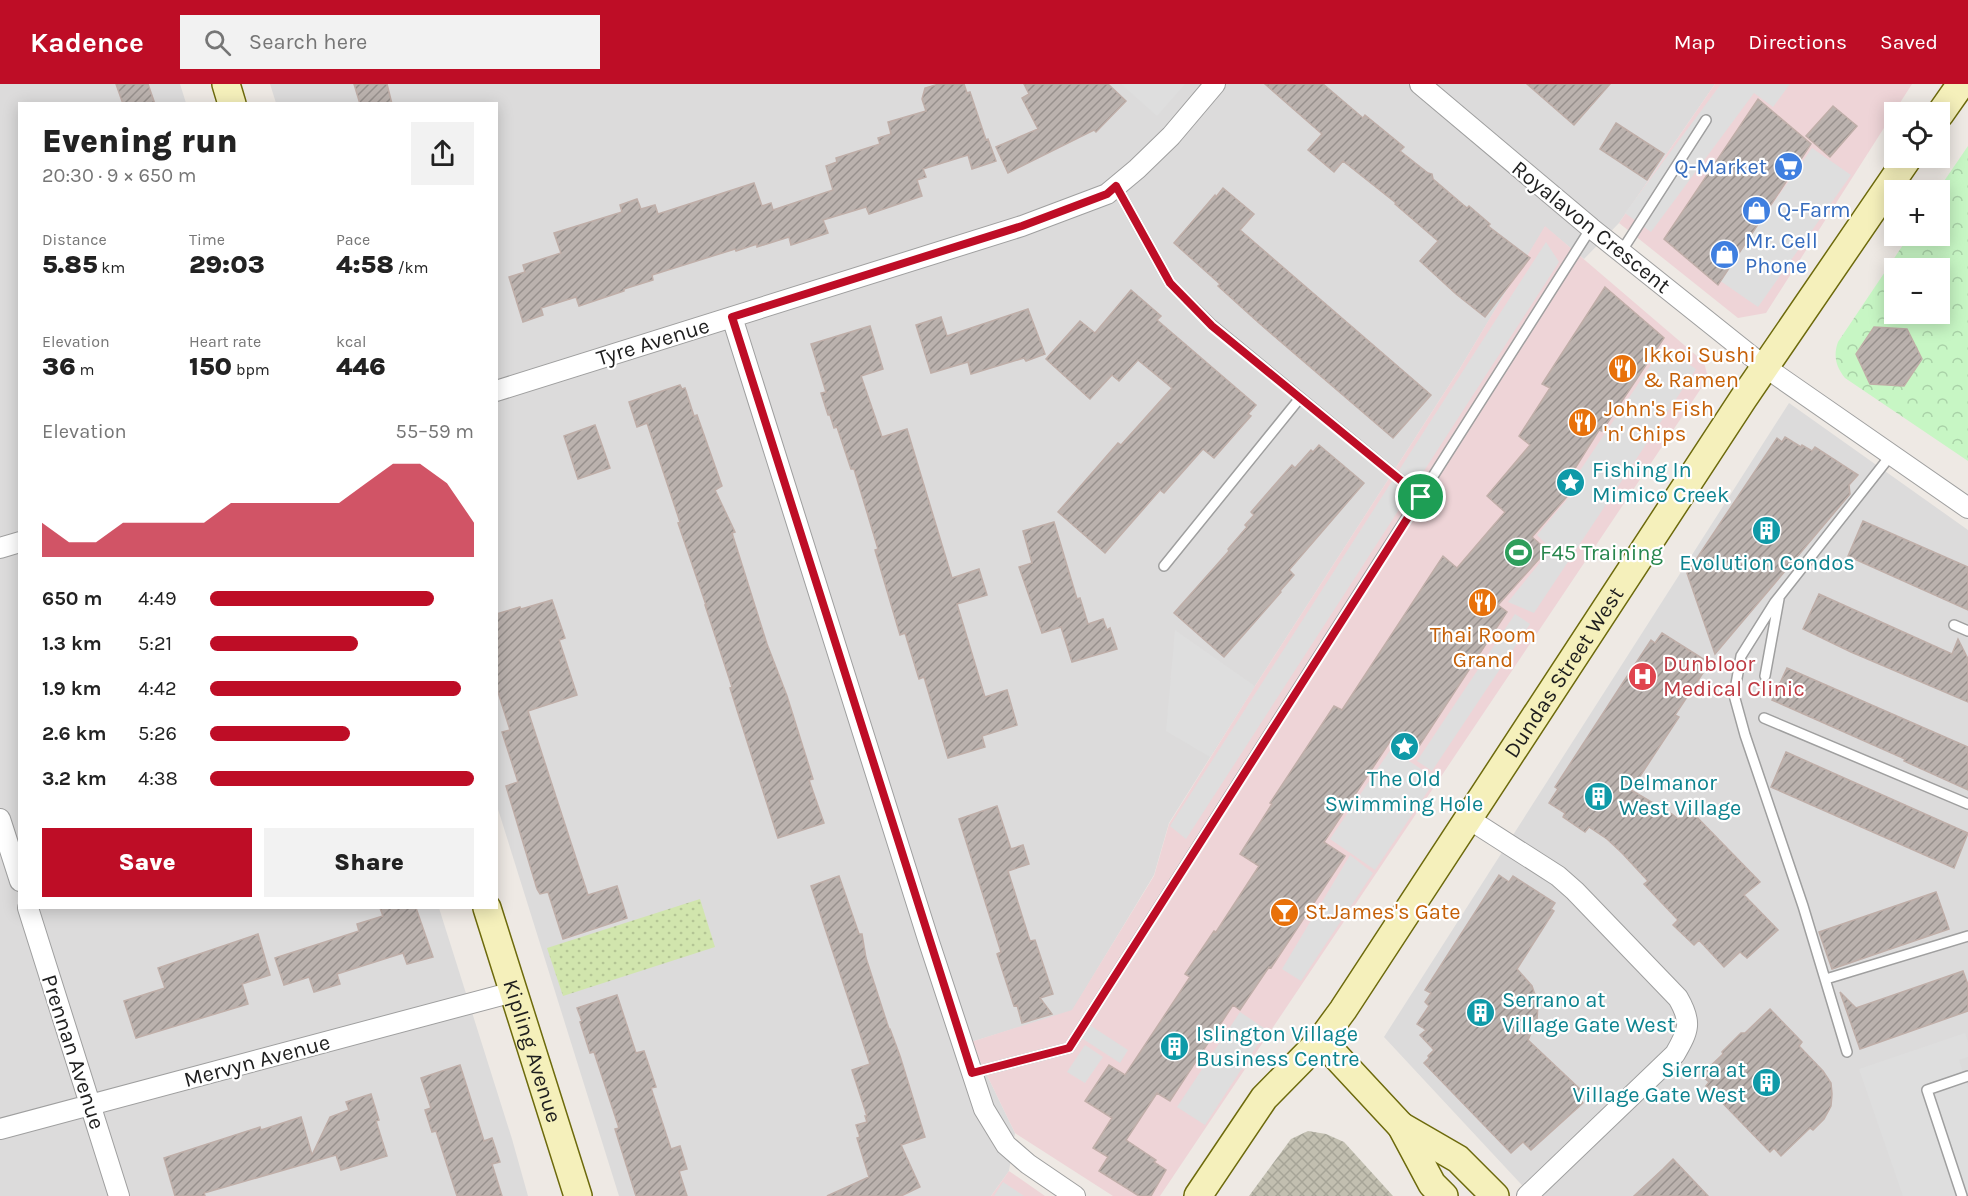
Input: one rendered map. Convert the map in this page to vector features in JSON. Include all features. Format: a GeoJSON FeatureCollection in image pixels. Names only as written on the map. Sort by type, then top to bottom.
{"type":"FeatureCollection","features":[{"type":"Feature","properties":{"kind":"main road"},"geometry":{"type":"LineString","coordinates":[[226,84],[231,102]]}},
{"type":"Feature","properties":{"kind":"main road"},"geometry":{"type":"LineString","coordinates":[[1948,102],[1961,84]]}},
{"type":"Feature","properties":{"kind":"main road","name":"Dundas Street West"},"geometry":{"type":"LineString","coordinates":[[1198,1196],[1264,1098],[1321,1040],[1343,1010],[1765,367],[1901,168]]}},
{"type":"Feature","properties":{"kind":"main road","name":"Kipling Avenue"},"geometry":{"type":"LineString","coordinates":[[487,909],[578,1196]]}},
{"type":"Feature","properties":{"kind":"main road"},"geometry":{"type":"LineString","coordinates":[[1321,1040],[1401,1126],[1432,1184],[1444,1196]]}},
{"type":"Feature","properties":{"kind":"main road"},"geometry":{"type":"LineString","coordinates":[[1401,1126],[1458,1159],[1495,1196]]}},
{"type":"Feature","properties":{"kind":"street","name":"Tyre Avenue"},"geometry":{"type":"LineString","coordinates":[[498,390],[1022,226],[1107,194],[1171,136],[1215,84]]}},
{"type":"Feature","properties":{"kind":"street","name":"Royalavon Crescent"},"geometry":{"type":"LineString","coordinates":[[1420,84],[1621,253],[1765,367],[1968,508]]}},
{"type":"Feature","properties":{"kind":"street"},"geometry":{"type":"LineString","coordinates":[[732,317],[984,1109],[1006,1145],[1028,1164],[1075,1196]]}},
{"type":"Feature","properties":{"kind":"street"},"geometry":{"type":"LineString","coordinates":[[0,548],[18,543]]}},
{"type":"Feature","properties":{"kind":"street"},"geometry":{"type":"LineString","coordinates":[[0,819],[18,875]]}},
{"type":"Feature","properties":{"kind":"street"},"geometry":{"type":"LineString","coordinates":[[1469,819],[1557,876],[1575,891],[1678,998],[1687,1021],[1686,1036],[1675,1053],[1527,1196]]}},
{"type":"Feature","properties":{"kind":"street","name":"Prennan Avenue"},"geometry":{"type":"LineString","coordinates":[[28,909],[119,1196]]}},
{"type":"Feature","properties":{"kind":"street","name":"Mervyn Avenue"},"geometry":{"type":"LineString","coordinates":[[0,1129],[513,992]]}},
{"type":"Feature","properties":{"kind":"lane"},"geometry":{"type":"LineString","coordinates":[[1621,253],[1706,120]]}},
{"type":"Feature","properties":{"kind":"lane"},"geometry":{"type":"LineString","coordinates":[[1116,186],[1170,283],[1212,326],[1421,497]]}},
{"type":"Feature","properties":{"kind":"lane"},"geometry":{"type":"LineString","coordinates":[[972,1073],[1069,1048],[1591,228]]}},
{"type":"Feature","properties":{"kind":"lane"},"geometry":{"type":"LineString","coordinates":[[1164,566],[1300,398]]}},
{"type":"Feature","properties":{"kind":"lane"},"geometry":{"type":"LineString","coordinates":[[1847,1052],[1826,979],[1748,746],[1734,695],[1741,656],[1780,596],[1891,455]]}},
{"type":"Feature","properties":{"kind":"lane"},"geometry":{"type":"LineString","coordinates":[[1765,676],[1780,596]]}},
{"type":"Feature","properties":{"kind":"lane"},"geometry":{"type":"LineString","coordinates":[[1954,625],[1968,631]]}},
{"type":"Feature","properties":{"kind":"lane"},"geometry":{"type":"LineString","coordinates":[[1764,718],[1968,804]]}},
{"type":"Feature","properties":{"kind":"lane"},"geometry":{"type":"LineString","coordinates":[[1826,979],[1968,936]]}},
{"type":"Feature","properties":{"kind":"lane"},"geometry":{"type":"LineString","coordinates":[[1962,1196],[1927,1090],[1968,1076]]}},
{"type":"Feature","properties":{"kind":"shaded area"},"geometry":{"type":"Polygon","coordinates":[[[0,84],[180,84],[186,102],[18,102],[18,909],[439,909],[528,1196],[0,1196],[0,84]]]}},
{"type":"Feature","properties":{"kind":"shaded area"},"geometry":{"type":"Polygon","coordinates":[[[270,84],[1715,84],[1619,223],[1584,259],[1545,227],[1459,370],[1169,823],[1154,875],[1072,1011],[971,1042],[1015,1133],[1009,1171],[991,1196],[619,1196],[498,809],[498,102],[276,102],[270,84]]]}},
{"type":"Feature","properties":{"kind":"shaded area"},"geometry":{"type":"Polygon","coordinates":[[[1121,84],[1185,84],[1157,116],[1121,84]]]}},
{"type":"Feature","properties":{"kind":"shaded area"},"geometry":{"type":"Polygon","coordinates":[[[1715,84],[1912,84],[1901,102],[1884,102],[1884,128],[1766,313],[1738,318],[1619,223],[1715,84]]]}},
{"type":"Feature","properties":{"kind":"shaded area"},"geometry":{"type":"Polygon","coordinates":[[[1721,84],[1790,84],[1773,107],[1754,93],[1651,232],[1625,213],[1721,84]]]}},
{"type":"Feature","properties":{"kind":"shaded area"},"geometry":{"type":"Polygon","coordinates":[[[1812,148],[1851,175],[1758,307],[1719,280],[1812,148]]]}},
{"type":"Feature","properties":{"kind":"shaded area"},"geometry":{"type":"Polygon","coordinates":[[[1545,226],[1704,362],[1708,378],[1160,1196],[1113,1196],[1015,1133],[971,1042],[1072,1010],[1154,876],[1169,824],[1255,686],[1459,370],[1545,226]]]}},
{"type":"Feature","properties":{"kind":"shaded area"},"geometry":{"type":"Polygon","coordinates":[[[1546,242],[1559,262],[1186,839],[1170,826],[1546,242]]]}},
{"type":"Feature","properties":{"kind":"shaded area"},"geometry":{"type":"Polygon","coordinates":[[[1663,347],[1696,369],[1534,613],[1508,602],[1551,549],[1537,535],[1581,483],[1575,478],[1663,347]]]}},
{"type":"Feature","properties":{"kind":"shaded area"},"geometry":{"type":"Polygon","coordinates":[[[1789,403],[1968,530],[1968,1196],[1532,1196],[1384,1037],[1789,403]]]}},
{"type":"Feature","properties":{"kind":"shaded area"},"geometry":{"type":"Polygon","coordinates":[[[1515,614],[1530,624],[1432,771],[1417,761],[1515,614]]]}},
{"type":"Feature","properties":{"kind":"shaded area"},"geometry":{"type":"Polygon","coordinates":[[[1175,630],[1255,686],[1210,757],[1166,731],[1175,630]]]}},
{"type":"Feature","properties":{"kind":"shaded area"},"geometry":{"type":"Polygon","coordinates":[[[1391,749],[1436,779],[1375,870],[1330,839],[1391,749]]]}},
{"type":"Feature","properties":{"kind":"shaded area"},"geometry":{"type":"Polygon","coordinates":[[[1350,855],[1373,873],[1301,981],[1282,969],[1350,855]]]}},
{"type":"Feature","properties":{"kind":"shaded area"},"geometry":{"type":"Polygon","coordinates":[[[1240,1012],[1267,1030],[1205,1125],[1177,1107],[1240,1012]]]}},
{"type":"Feature","properties":{"kind":"shaded area"},"geometry":{"type":"Polygon","coordinates":[[[1088,1024],[1128,1050],[1120,1063],[1080,1037],[1088,1024]]]}},
{"type":"Feature","properties":{"kind":"shaded area"},"geometry":{"type":"Polygon","coordinates":[[[1965,1033],[1968,1042],[1968,1057],[1959,1060],[1968,1087],[1968,1196],[1903,1196],[1859,1069],[1965,1033]]]}},
{"type":"Feature","properties":{"kind":"shaded area"},"geometry":{"type":"Polygon","coordinates":[[[1085,1045],[1103,1057],[1085,1083],[1067,1072],[1085,1045]]]}},
{"type":"Feature","properties":{"kind":"shaded area"},"geometry":{"type":"Polygon","coordinates":[[[1308,1131],[1326,1134],[1344,1142],[1393,1196],[1249,1196],[1291,1139],[1308,1131]]]}},
{"type":"Feature","properties":{"kind":"shaded area"},"geometry":{"type":"Polygon","coordinates":[[[1009,1171],[1045,1196],[991,1196],[1009,1171]]]}},
{"type":"Feature","properties":{"kind":"shaded area"},"geometry":{"type":"Polygon","coordinates":[[[1003,1182],[1024,1196],[994,1196],[1003,1182]]]}},
{"type":"Feature","properties":{"kind":"green space"},"geometry":{"type":"Polygon","coordinates":[[[1968,146],[1968,461],[1845,378],[1839,370],[1836,357],[1838,342],[1884,273],[1884,324],[1950,324],[1950,258],[1894,258],[1902,246],[1950,246],[1950,180],[1945,180],[1968,146]]]}},
{"type":"Feature","properties":{"kind":"green space"},"geometry":{"type":"Polygon","coordinates":[[[700,899],[715,947],[563,996],[547,948],[700,899]]]}},
{"type":"Feature","properties":{"kind":"building"},"geometry":{"type":"Polygon","coordinates":[[[116,84],[148,84],[154,102],[122,102],[116,84]]]}},
{"type":"Feature","properties":{"kind":"building"},"geometry":{"type":"Polygon","coordinates":[[[354,84],[387,84],[392,102],[359,102],[354,84]]]}},
{"type":"Feature","properties":{"kind":"building"},"geometry":{"type":"Polygon","coordinates":[[[939,84],[964,84],[967,93],[970,92],[986,140],[988,139],[996,161],[972,169],[968,155],[923,169],[926,177],[917,180],[922,196],[869,214],[866,207],[823,220],[828,233],[791,245],[789,237],[757,247],[757,244],[736,251],[735,249],[652,275],[653,280],[579,306],[576,297],[541,308],[543,315],[523,322],[509,277],[525,272],[523,265],[561,253],[554,233],[622,212],[620,205],[637,199],[641,209],[655,205],[658,214],[754,183],[762,206],[771,203],[773,210],[833,190],[826,166],[837,162],[836,158],[880,144],[878,138],[891,134],[888,122],[926,111],[922,99],[925,88],[939,84]]]}},
{"type":"Feature","properties":{"kind":"building"},"geometry":{"type":"Polygon","coordinates":[[[1024,84],[1108,84],[1126,101],[1096,132],[1094,130],[1008,173],[996,147],[1038,129],[1022,98],[1029,94],[1024,84]]]}},
{"type":"Feature","properties":{"kind":"building"},"geometry":{"type":"Polygon","coordinates":[[[1265,84],[1323,84],[1363,118],[1365,115],[1404,147],[1400,151],[1432,174],[1433,179],[1530,258],[1485,317],[1420,261],[1438,241],[1396,203],[1343,161],[1334,172],[1308,150],[1322,134],[1265,84]]]}},
{"type":"Feature","properties":{"kind":"building"},"geometry":{"type":"Polygon","coordinates":[[[1527,84],[1610,84],[1574,125],[1527,84]]]}},
{"type":"Feature","properties":{"kind":"building"},"geometry":{"type":"Polygon","coordinates":[[[1758,99],[1811,144],[1718,285],[1664,239],[1758,99]]]}},
{"type":"Feature","properties":{"kind":"building"},"geometry":{"type":"Polygon","coordinates":[[[1833,106],[1857,126],[1830,157],[1806,136],[1833,106]]]}},
{"type":"Feature","properties":{"kind":"building"},"geometry":{"type":"Polygon","coordinates":[[[1616,123],[1664,154],[1647,180],[1600,149],[1616,123]]]}},
{"type":"Feature","properties":{"kind":"building"},"geometry":{"type":"Polygon","coordinates":[[[1223,188],[1254,214],[1240,230],[1431,395],[1393,438],[1259,323],[1174,243],[1223,188]]]}},
{"type":"Feature","properties":{"kind":"building"},"geometry":{"type":"Polygon","coordinates":[[[1605,287],[1664,338],[1602,431],[1599,430],[1569,478],[1577,485],[1532,537],[1547,550],[1498,605],[1507,612],[1412,757],[1391,740],[1324,842],[1345,856],[1271,968],[1269,967],[1240,1010],[1233,1005],[1170,1101],[1157,1093],[1126,1140],[1156,1160],[1154,1162],[1166,1170],[1151,1196],[1139,1196],[1099,1171],[1108,1157],[1093,1148],[1112,1118],[1085,1101],[1109,1065],[1125,1075],[1190,977],[1185,974],[1214,931],[1216,932],[1259,866],[1240,854],[1272,804],[1270,803],[1334,706],[1342,710],[1443,556],[1457,568],[1505,512],[1487,496],[1530,445],[1519,436],[1550,388],[1542,384],[1605,287]]]}},
{"type":"Feature","properties":{"kind":"building"},"geometry":{"type":"Polygon","coordinates":[[[1131,290],[1161,316],[1157,320],[1256,405],[1248,414],[1251,416],[1214,458],[1203,449],[1164,493],[1160,490],[1105,553],[1058,512],[1118,443],[1121,445],[1172,388],[1138,360],[1119,381],[1112,375],[1090,399],[1046,359],[1080,321],[1095,333],[1131,290]]]}},
{"type":"Feature","properties":{"kind":"building"},"geometry":{"type":"Polygon","coordinates":[[[1028,309],[1045,354],[1026,361],[1024,358],[971,374],[968,362],[931,373],[916,325],[941,317],[947,336],[1028,309]]]}},
{"type":"Feature","properties":{"kind":"building"},"geometry":{"type":"Polygon","coordinates":[[[870,326],[883,369],[861,376],[882,437],[907,429],[952,578],[979,569],[987,595],[957,604],[985,697],[1007,690],[1017,725],[982,736],[985,747],[948,758],[924,677],[919,679],[905,633],[900,635],[854,469],[851,469],[837,427],[834,428],[821,393],[826,392],[811,344],[870,326]]]}},
{"type":"Feature","properties":{"kind":"building"},"geometry":{"type":"Polygon","coordinates":[[[1874,327],[1907,329],[1922,359],[1904,386],[1870,384],[1856,354],[1874,327]]]}},
{"type":"Feature","properties":{"kind":"building"},"geometry":{"type":"Polygon","coordinates":[[[680,385],[682,389],[685,388],[694,416],[697,415],[722,486],[715,490],[735,532],[732,533],[767,644],[787,696],[813,779],[809,780],[824,823],[778,838],[647,423],[637,427],[629,402],[680,385]]]}},
{"type":"Feature","properties":{"kind":"building"},"geometry":{"type":"Polygon","coordinates":[[[595,425],[610,468],[578,479],[564,436],[595,425]]]}},
{"type":"Feature","properties":{"kind":"building","name":"Evolution Condos"},"geometry":{"type":"Polygon","coordinates":[[[1785,437],[1812,451],[1815,447],[1858,475],[1849,485],[1850,494],[1715,654],[1687,573],[1777,438],[1782,442],[1785,437]]]}},
{"type":"Feature","properties":{"kind":"building"},"geometry":{"type":"Polygon","coordinates":[[[1319,445],[1364,483],[1289,570],[1294,575],[1224,657],[1174,613],[1229,551],[1228,549],[1254,515],[1251,512],[1292,465],[1295,468],[1311,450],[1313,452],[1319,445]]]}},
{"type":"Feature","properties":{"kind":"building"},"geometry":{"type":"Polygon","coordinates":[[[1863,521],[1968,567],[1968,610],[1848,556],[1863,521]]]}},
{"type":"Feature","properties":{"kind":"building"},"geometry":{"type":"Polygon","coordinates":[[[1054,522],[1077,599],[1080,598],[1088,624],[1103,619],[1107,630],[1110,628],[1117,649],[1072,662],[1061,627],[1042,633],[1019,567],[1032,563],[1023,531],[1054,522]]]}},
{"type":"Feature","properties":{"kind":"building"},"geometry":{"type":"Polygon","coordinates":[[[1819,594],[1952,654],[1958,639],[1968,659],[1968,702],[1803,629],[1819,594]]]}},
{"type":"Feature","properties":{"kind":"building"},"geometry":{"type":"Polygon","coordinates":[[[552,600],[565,638],[559,640],[577,695],[528,711],[588,895],[617,886],[627,918],[563,939],[548,892],[540,894],[537,889],[506,786],[518,782],[502,732],[510,730],[498,692],[498,613],[520,607],[521,609],[552,600]]]}},
{"type":"Feature","properties":{"kind":"building","name":"Delmanor West Village"},"geometry":{"type":"Polygon","coordinates":[[[1662,633],[1708,662],[1700,671],[1703,673],[1675,715],[1679,717],[1631,790],[1678,819],[1689,809],[1760,882],[1744,895],[1778,930],[1747,958],[1740,952],[1724,967],[1699,940],[1694,945],[1673,925],[1678,920],[1644,884],[1648,881],[1622,853],[1589,827],[1585,832],[1563,817],[1565,813],[1549,803],[1558,789],[1555,787],[1651,640],[1655,643],[1662,633]]]}},
{"type":"Feature","properties":{"kind":"building"},"geometry":{"type":"Polygon","coordinates":[[[1787,668],[1968,747],[1968,790],[1904,761],[1905,759],[1772,700],[1787,668]]]}},
{"type":"Feature","properties":{"kind":"building"},"geometry":{"type":"Polygon","coordinates":[[[1786,752],[1968,833],[1954,868],[1771,787],[1786,752]]]}},
{"type":"Feature","properties":{"kind":"building"},"geometry":{"type":"Polygon","coordinates":[[[997,806],[1011,849],[1023,845],[1029,864],[1008,871],[1030,941],[1035,940],[1053,994],[1040,998],[1052,1014],[1022,1023],[997,954],[1001,952],[959,819],[997,806]]]}},
{"type":"Feature","properties":{"kind":"building","name":"Serrano at Village Gate West"},"geometry":{"type":"Polygon","coordinates":[[[1499,875],[1509,882],[1513,876],[1555,903],[1551,909],[1554,911],[1517,969],[1532,986],[1538,1004],[1537,1020],[1528,1040],[1582,1091],[1577,1096],[1583,1103],[1531,1150],[1523,1142],[1511,1153],[1424,1063],[1434,1050],[1420,1035],[1426,1030],[1417,1024],[1429,1006],[1425,1002],[1431,993],[1425,990],[1499,875]]]}},
{"type":"Feature","properties":{"kind":"building"},"geometry":{"type":"Polygon","coordinates":[[[839,876],[859,934],[862,934],[866,958],[925,1137],[901,1145],[920,1187],[901,1196],[827,1196],[869,1177],[857,1138],[860,1137],[856,1125],[867,1122],[865,1116],[867,1116],[852,1070],[870,1064],[811,886],[839,876]]]}},
{"type":"Feature","properties":{"kind":"building"},"geometry":{"type":"Polygon","coordinates":[[[1936,892],[1949,929],[1832,969],[1819,932],[1936,892]]]}},
{"type":"Feature","properties":{"kind":"building"},"geometry":{"type":"Polygon","coordinates":[[[380,909],[416,909],[433,957],[407,964],[403,953],[337,974],[340,984],[314,992],[309,977],[284,985],[275,958],[359,931],[357,924],[383,916],[380,909]]]}},
{"type":"Feature","properties":{"kind":"building"},"geometry":{"type":"Polygon","coordinates":[[[258,934],[270,975],[242,984],[248,1004],[136,1038],[124,1001],[165,988],[158,968],[258,934]]]}},
{"type":"Feature","properties":{"kind":"building"},"geometry":{"type":"Polygon","coordinates":[[[1963,971],[1968,985],[1968,1011],[1860,1049],[1840,992],[1856,1008],[1963,971]]]}},
{"type":"Feature","properties":{"kind":"building"},"geometry":{"type":"Polygon","coordinates":[[[617,995],[636,1053],[644,1051],[656,1087],[651,1088],[671,1149],[680,1146],[687,1169],[679,1171],[687,1196],[636,1196],[615,1129],[619,1128],[594,1052],[590,1053],[577,1008],[617,995]]]}},
{"type":"Feature","properties":{"kind":"building","name":"Sierra at Village Gate West"},"geometry":{"type":"Polygon","coordinates":[[[1770,1009],[1802,1042],[1799,1046],[1831,1083],[1832,1094],[1831,1106],[1824,1119],[1813,1130],[1810,1128],[1781,1156],[1774,1148],[1770,1152],[1706,1086],[1709,1082],[1701,1075],[1741,1033],[1745,1033],[1770,1009]]]}},
{"type":"Feature","properties":{"kind":"building"},"geometry":{"type":"Polygon","coordinates":[[[460,1065],[484,1141],[492,1138],[500,1162],[492,1164],[502,1196],[457,1196],[436,1131],[432,1132],[425,1110],[431,1108],[421,1078],[460,1065]]]}},
{"type":"Feature","properties":{"kind":"building"},"geometry":{"type":"Polygon","coordinates":[[[371,1094],[379,1120],[376,1121],[387,1156],[341,1170],[336,1155],[204,1193],[205,1196],[175,1196],[164,1158],[260,1127],[261,1130],[301,1117],[312,1155],[330,1117],[349,1110],[346,1102],[371,1094]]]}},
{"type":"Feature","properties":{"kind":"building"},"geometry":{"type":"Polygon","coordinates":[[[1673,1159],[1708,1196],[1634,1196],[1663,1169],[1673,1159]]]}},
{"type":"Feature","properties":{"kind":"place","name":"Q-Market"},"geometry":{"type":"Point","coordinates":[1788,167]}},
{"type":"Feature","properties":{"kind":"place","name":"Q-Farm"},"geometry":{"type":"Point","coordinates":[1756,210]}},
{"type":"Feature","properties":{"kind":"place","name":"Mr. Cell Phone"},"geometry":{"type":"Point","coordinates":[1724,254]}},
{"type":"Feature","properties":{"kind":"place","name":"Ikkoi Sushi & Ramen"},"geometry":{"type":"Point","coordinates":[1622,368]}},
{"type":"Feature","properties":{"kind":"place","name":"John's Fish 'n' Chips"},"geometry":{"type":"Point","coordinates":[1583,422]}},
{"type":"Feature","properties":{"kind":"place","name":"Fishing In Mimico Creek"},"geometry":{"type":"Point","coordinates":[1571,483]}},
{"type":"Feature","properties":{"kind":"place","name":"Evolution Condos"},"geometry":{"type":"Point","coordinates":[1767,531]}},
{"type":"Feature","properties":{"kind":"place","name":"F45 Training"},"geometry":{"type":"Point","coordinates":[1519,553]}},
{"type":"Feature","properties":{"kind":"place","name":"Thai Room Grand"},"geometry":{"type":"Point","coordinates":[1483,603]}},
{"type":"Feature","properties":{"kind":"place","name":"Dunbloor Medical Clinic"},"geometry":{"type":"Point","coordinates":[1642,677]}},
{"type":"Feature","properties":{"kind":"place","name":"The Old Swimming Hole"},"geometry":{"type":"Point","coordinates":[1404,747]}},
{"type":"Feature","properties":{"kind":"place","name":"Delmanor West Village"},"geometry":{"type":"Point","coordinates":[1598,796]}},
{"type":"Feature","properties":{"kind":"place","name":"St.James's Gate"},"geometry":{"type":"Point","coordinates":[1284,912]}},
{"type":"Feature","properties":{"kind":"place","name":"Serrano at Village Gate West"},"geometry":{"type":"Point","coordinates":[1481,1013]}},
{"type":"Feature","properties":{"kind":"place","name":"Islington Village Business Centre"},"geometry":{"type":"Point","coordinates":[1175,1047]}},
{"type":"Feature","properties":{"kind":"place","name":"Sierra at Village Gate West"},"geometry":{"type":"Point","coordinates":[1767,1083]}},
{"type":"Feature","properties":{"kind":"route"},"geometry":{"type":"LineString","coordinates":[[1116,186],[1170,283],[1212,326],[1421,497],[1069,1048],[972,1073],[732,317],[1022,226],[1107,194],[1116,186]]}}]}
